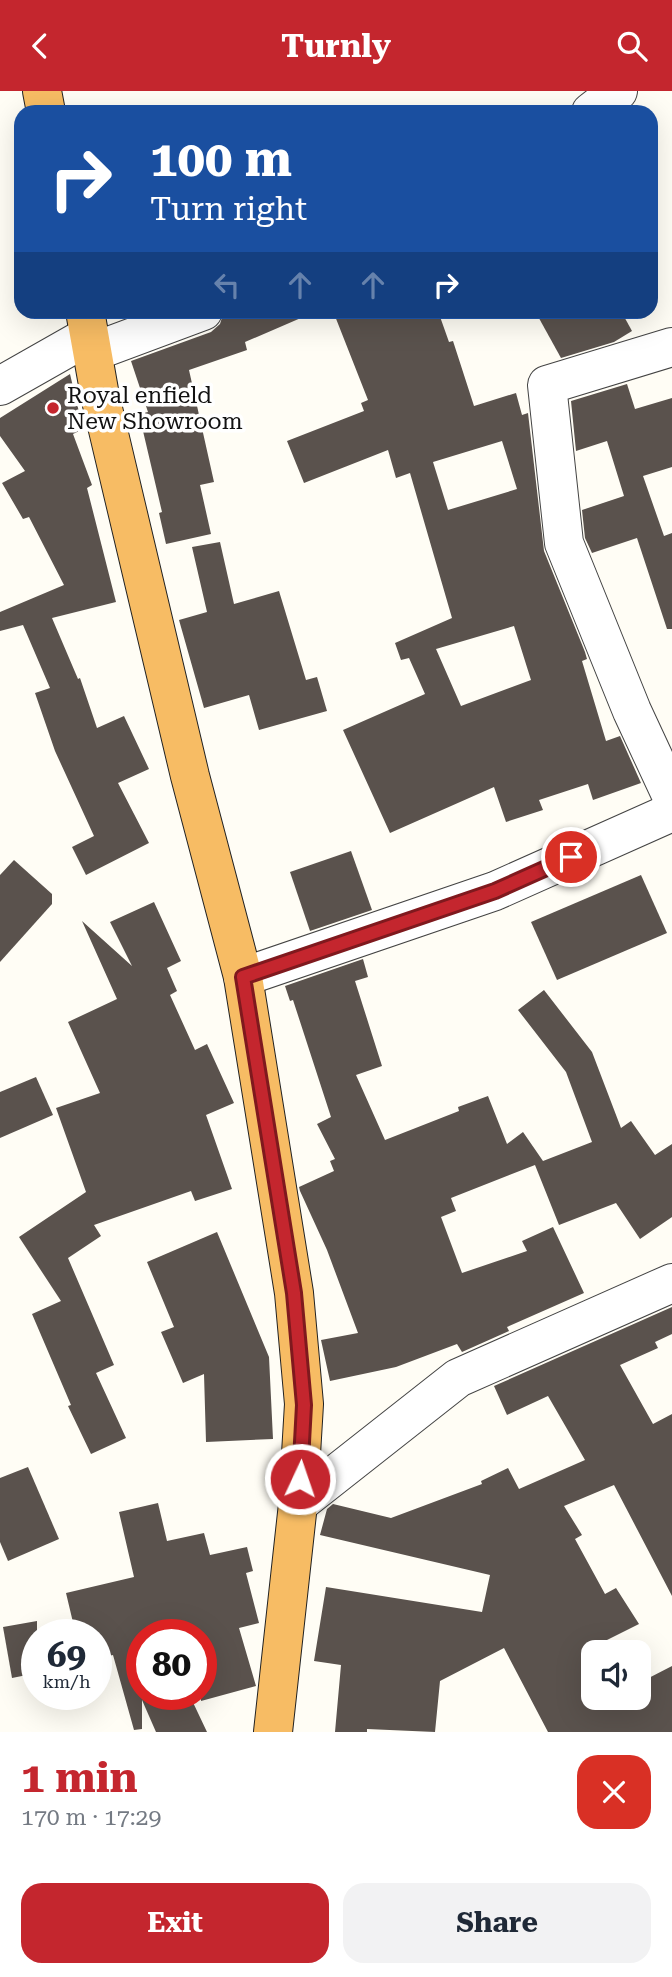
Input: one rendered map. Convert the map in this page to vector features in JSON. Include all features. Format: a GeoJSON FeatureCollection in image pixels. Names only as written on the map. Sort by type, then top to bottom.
{"type":"FeatureCollection","features":[{"type":"Feature","properties":{"kind":"highway"},"geometry":{"type":"LineString","coordinates":[[89,333],[100,396],[190,776],[243,977],[294,1293],[304,1405],[298,1504],[273,1732]]}},
{"type":"Feature","properties":{"kind":"street"},"geometry":{"type":"LineString","coordinates":[[601,105],[618,91]]}},
{"type":"Feature","properties":{"kind":"street"},"geometry":{"type":"LineString","coordinates":[[0,386],[89,333],[162,319]]}},
{"type":"Feature","properties":{"kind":"street"},"geometry":{"type":"LineString","coordinates":[[672,347],[547,385],[564,543],[632,711],[672,797]]}},
{"type":"Feature","properties":{"kind":"street"},"geometry":{"type":"LineString","coordinates":[[243,977],[495,891],[672,812]]}},
{"type":"Feature","properties":{"kind":"street"},"geometry":{"type":"LineString","coordinates":[[298,1504],[458,1378],[672,1283]]}},
{"type":"Feature","properties":{"kind":"building"},"geometry":{"type":"Polygon","coordinates":[[[222,319],[298,319],[245,342],[247,350],[189,370],[214,482],[200,485],[211,534],[166,544],[159,513],[162,512],[139,414],[148,412],[131,361],[211,332],[222,319]]]}},
{"type":"Feature","properties":{"kind":"building"},"geometry":{"type":"Polygon","coordinates":[[[336,319],[441,319],[449,342],[453,341],[474,406],[516,393],[522,415],[528,413],[544,551],[585,652],[587,659],[582,661],[606,741],[620,736],[641,783],[593,800],[588,784],[539,800],[543,810],[506,822],[494,787],[390,833],[343,730],[425,694],[409,658],[401,660],[395,643],[452,618],[410,473],[396,478],[388,450],[304,483],[287,441],[364,411],[361,403],[368,400],[336,319]],[[502,441],[433,462],[448,510],[517,489],[502,441]],[[514,626],[436,649],[461,706],[531,680],[514,626]]]}},
{"type":"Feature","properties":{"kind":"building"},"geometry":{"type":"Polygon","coordinates":[[[539,319],[625,319],[632,331],[614,342],[561,358],[539,319]]]}},
{"type":"Feature","properties":{"kind":"building"},"geometry":{"type":"Polygon","coordinates":[[[70,374],[83,429],[73,434],[92,485],[87,488],[116,602],[52,618],[78,679],[80,678],[97,728],[124,716],[149,769],[118,783],[149,843],[86,875],[72,847],[94,836],[55,751],[35,693],[50,688],[23,625],[0,631],[0,612],[64,585],[29,517],[23,519],[2,483],[25,471],[0,436],[0,418],[70,374]]]}},
{"type":"Feature","properties":{"kind":"building"},"geometry":{"type":"Polygon","coordinates":[[[627,384],[635,409],[672,398],[672,467],[643,476],[664,536],[672,533],[672,629],[667,629],[637,538],[592,553],[585,538],[582,510],[624,496],[607,441],[576,451],[571,401],[627,384]]]}},
{"type":"Feature","properties":{"kind":"building"},"geometry":{"type":"Polygon","coordinates":[[[220,542],[234,604],[279,591],[306,680],[317,677],[327,711],[259,730],[249,695],[204,708],[179,620],[207,612],[192,547],[220,542]]]}},
{"type":"Feature","properties":{"kind":"building"},"geometry":{"type":"Polygon","coordinates":[[[351,851],[372,910],[310,931],[290,872],[351,851]]]}},
{"type":"Feature","properties":{"kind":"building"},"geometry":{"type":"Polygon","coordinates":[[[14,860],[52,894],[52,904],[0,962],[0,875],[14,860]]]}},
{"type":"Feature","properties":{"kind":"building"},"geometry":{"type":"Polygon","coordinates":[[[641,875],[667,933],[557,980],[531,922],[641,875]]]}},
{"type":"Feature","properties":{"kind":"building"},"geometry":{"type":"Polygon","coordinates":[[[154,902],[181,961],[167,968],[177,991],[170,995],[195,1050],[207,1044],[234,1103],[206,1115],[232,1189],[195,1201],[191,1191],[94,1225],[101,1236],[68,1258],[114,1365],[96,1373],[126,1438],[91,1454],[68,1406],[71,1405],[32,1314],[61,1301],[19,1237],[86,1192],[56,1108],[100,1093],[68,1022],[117,999],[82,921],[132,966],[110,922],[154,902]]]}},
{"type":"Feature","properties":{"kind":"building"},"geometry":{"type":"Polygon","coordinates":[[[363,959],[368,977],[355,981],[382,1066],[356,1075],[385,1140],[459,1111],[458,1107],[488,1096],[507,1144],[523,1132],[543,1161],[592,1142],[566,1072],[518,1010],[544,990],[592,1052],[621,1128],[631,1121],[655,1155],[672,1144],[672,1217],[640,1239],[616,1203],[559,1225],[535,1165],[451,1198],[456,1211],[441,1217],[462,1273],[527,1251],[522,1241],[553,1227],[584,1293],[507,1327],[509,1331],[462,1352],[457,1344],[396,1367],[330,1381],[321,1340],[358,1333],[327,1250],[299,1187],[334,1171],[330,1161],[335,1159],[317,1124],[331,1117],[293,1000],[290,1001],[285,986],[363,959]]]}},
{"type":"Feature","properties":{"kind":"building"},"geometry":{"type":"Polygon","coordinates":[[[36,1077],[53,1115],[0,1138],[0,1092],[36,1077]]]}},
{"type":"Feature","properties":{"kind":"building"},"geometry":{"type":"Polygon","coordinates":[[[217,1232],[269,1357],[273,1439],[206,1442],[204,1374],[183,1383],[161,1332],[174,1327],[147,1262],[217,1232]]]}},
{"type":"Feature","properties":{"kind":"building"},"geometry":{"type":"Polygon","coordinates":[[[672,1307],[672,1334],[655,1342],[658,1348],[620,1365],[653,1424],[672,1414],[672,1596],[614,1485],[564,1506],[582,1535],[575,1539],[605,1594],[616,1588],[639,1624],[607,1640],[581,1640],[581,1710],[651,1710],[651,1677],[672,1666],[672,1732],[548,1732],[504,1648],[440,1681],[435,1732],[367,1729],[367,1732],[335,1732],[341,1665],[314,1661],[326,1587],[482,1612],[490,1575],[320,1535],[327,1509],[333,1504],[391,1518],[482,1484],[481,1481],[508,1468],[519,1489],[585,1460],[548,1396],[507,1415],[494,1386],[672,1307]]]}},
{"type":"Feature","properties":{"kind":"building"},"geometry":{"type":"Polygon","coordinates":[[[28,1467],[59,1539],[8,1561],[0,1542],[0,1478],[28,1467]]]}},
{"type":"Feature","properties":{"kind":"building"},"geometry":{"type":"Polygon","coordinates":[[[158,1503],[167,1541],[204,1533],[210,1555],[247,1547],[253,1571],[246,1573],[259,1623],[239,1628],[256,1686],[217,1697],[217,1619],[126,1619],[126,1701],[112,1655],[112,1619],[72,1619],[66,1593],[134,1577],[119,1512],[158,1503]]]}},
{"type":"Feature","properties":{"kind":"building"},"geometry":{"type":"Polygon","coordinates":[[[21,1624],[21,1676],[12,1678],[3,1627],[21,1624]]]}},
{"type":"Feature","properties":{"kind":"building"},"geometry":{"type":"Polygon","coordinates":[[[128,1710],[142,1710],[142,1729],[134,1730],[128,1710]]]}},
{"type":"Feature","properties":{"kind":"building"},"geometry":{"type":"Polygon","coordinates":[[[146,1710],[197,1710],[207,1732],[156,1732],[146,1710]]]}},
{"type":"Feature","properties":{"kind":"place","name":"Royal enfield New Showroom"},"geometry":{"type":"Point","coordinates":[53,408]}},
{"type":"Feature","properties":{"kind":"route"},"geometry":{"type":"LineString","coordinates":[[300,1479],[304,1405],[294,1293],[243,977],[495,891],[571,857]]}}]}
